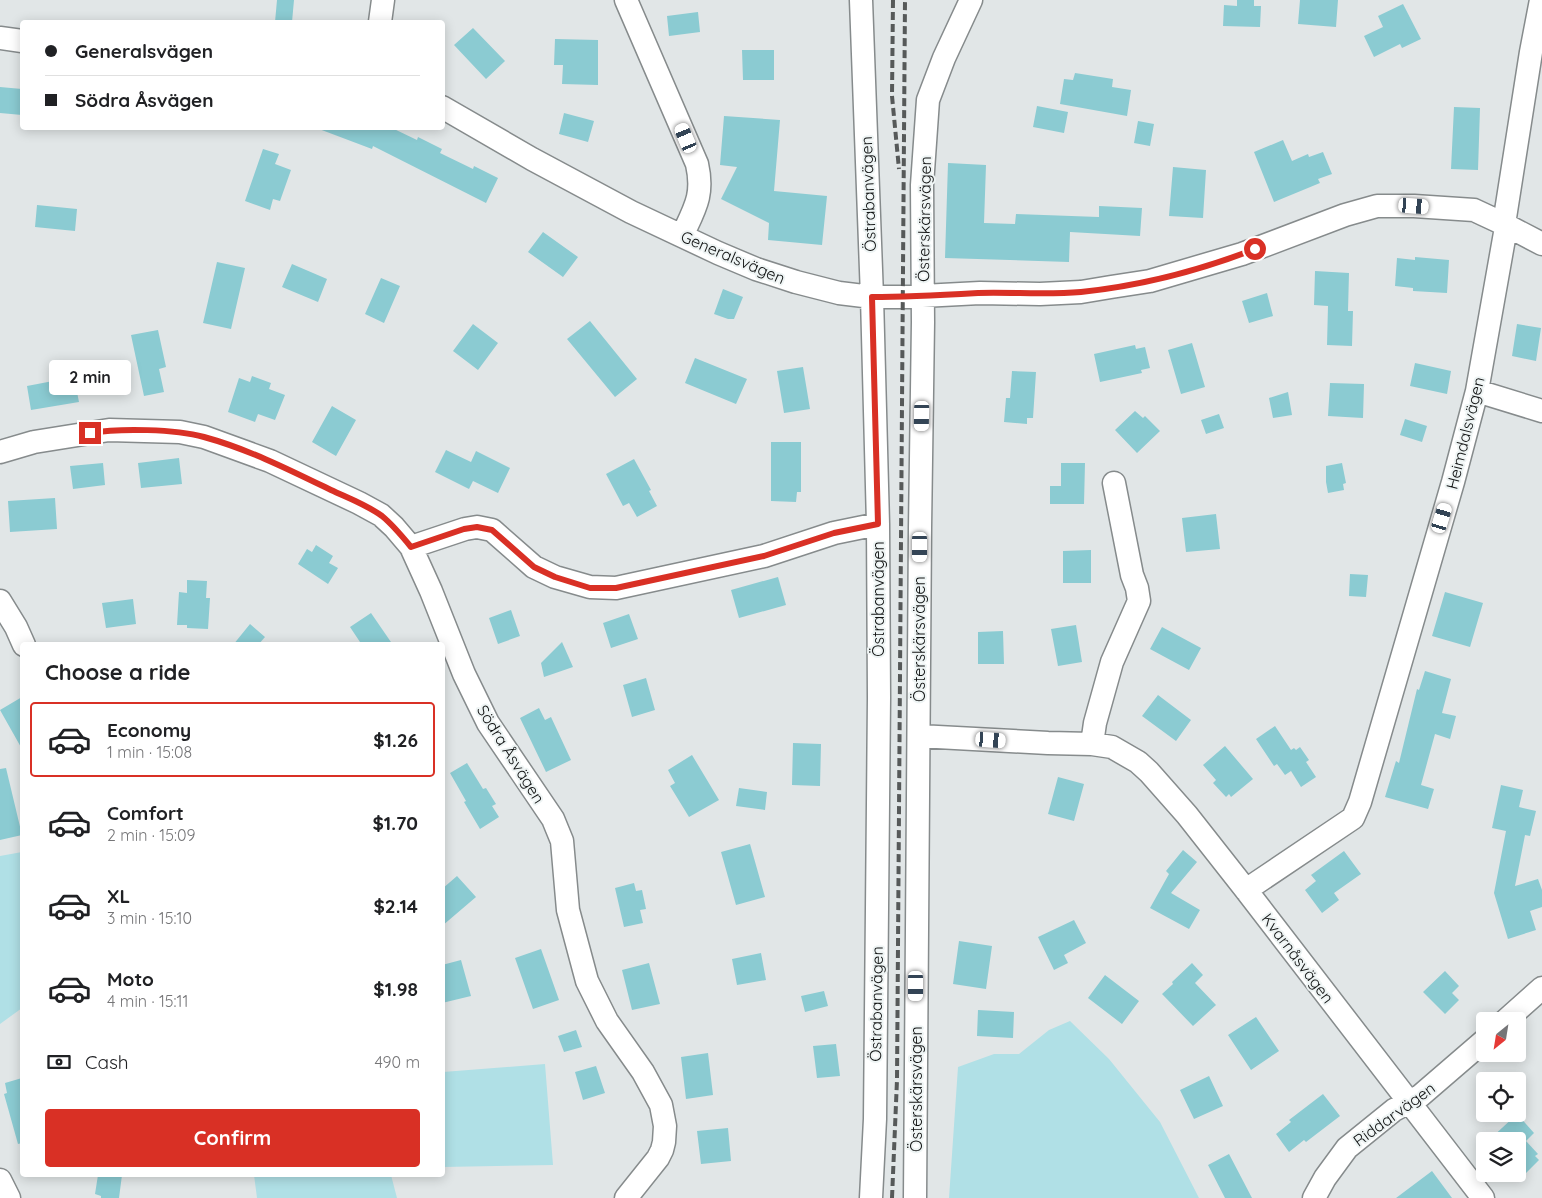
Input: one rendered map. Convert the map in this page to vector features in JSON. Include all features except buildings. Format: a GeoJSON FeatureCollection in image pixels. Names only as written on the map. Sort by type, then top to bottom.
{"type":"FeatureCollection","features":[{"type":"Feature","properties":{"kind":"street"},"geometry":{"type":"LineString","coordinates":[[380,20],[383,0]]}},
{"type":"Feature","properties":{"kind":"street"},"geometry":{"type":"LineString","coordinates":[[626,0],[697,164],[700,180],[699,197],[682,236]]}},
{"type":"Feature","properties":{"kind":"street","name":"Östrabanvägen"},"geometry":{"type":"LineString","coordinates":[[860,0],[872,297],[878,524],[879,698],[875,1109],[871,1198]]}},
{"type":"Feature","properties":{"kind":"street","name":"Österskärsvägen"},"geometry":{"type":"LineString","coordinates":[[915,1198],[923,296],[922,185],[928,100],[944,58],[971,0]]}},
{"type":"Feature","properties":{"kind":"street","name":"Heimdalsvägen"},"geometry":{"type":"LineString","coordinates":[[1246,890],[1353,818],[1360,802],[1453,482],[1477,391],[1505,233],[1504,224],[1541,0]]}},
{"type":"Feature","properties":{"kind":"street"},"geometry":{"type":"LineString","coordinates":[[0,38],[20,41]]}},
{"type":"Feature","properties":{"kind":"street","name":"Generalsvägen"},"geometry":{"type":"LineString","coordinates":[[445,109],[590,190],[682,236],[756,269],[839,293],[872,297],[980,293],[1040,294],[1081,292],[1150,281],[1242,254],[1345,215],[1377,206],[1414,206],[1474,210],[1542,244]]}},
{"type":"Feature","properties":{"kind":"street"},"geometry":{"type":"LineString","coordinates":[[1477,391],[1542,411]]}},
{"type":"Feature","properties":{"kind":"street","name":"Södra Åsvägen"},"geometry":{"type":"LineString","coordinates":[[0,452],[34,442],[109,430],[180,432],[204,437],[270,461],[381,515],[411,547],[431,591],[464,674],[488,723],[553,819],[562,841],[568,910],[587,982],[607,1021],[643,1072],[661,1105],[666,1126],[662,1150],[658,1158],[626,1198]]}},
{"type":"Feature","properties":{"kind":"street"},"geometry":{"type":"LineString","coordinates":[[1092,744],[1095,724],[1112,662],[1138,601],[1137,588],[1132,575],[1114,483]]}},
{"type":"Feature","properties":{"kind":"street"},"geometry":{"type":"LineString","coordinates":[[411,547],[464,529],[477,527],[492,530],[534,567],[555,577],[590,588],[616,588],[764,556],[834,533],[878,524]]}},
{"type":"Feature","properties":{"kind":"street"},"geometry":{"type":"LineString","coordinates":[[0,601],[23,642]]}},
{"type":"Feature","properties":{"kind":"street","name":"Kvarnåsvägen"},"geometry":{"type":"LineString","coordinates":[[919,736],[1092,744],[1112,747],[1125,753],[1149,772],[1187,815],[1246,890],[1483,1198]]}},
{"type":"Feature","properties":{"kind":"street"},"geometry":{"type":"LineString","coordinates":[[1515,1012],[1542,988]]}},
{"type":"Feature","properties":{"kind":"street","name":"Riddarvägen"},"geometry":{"type":"LineString","coordinates":[[1314,1198],[1325,1178],[1347,1148],[1394,1110],[1420,1096],[1476,1048]]}},
{"type":"Feature","properties":{"kind":"street"},"geometry":{"type":"LineString","coordinates":[[0,1180],[9,1198]]}},
{"type":"Feature","properties":{"kind":"shaded area"},"geometry":{"type":"Polygon","coordinates":[[[20,852],[20,1009],[0,1024],[0,856],[20,852]]]}},
{"type":"Feature","properties":{"kind":"shaded area"},"geometry":{"type":"Polygon","coordinates":[[[1070,1021],[1109,1059],[1160,1122],[1199,1198],[949,1198],[958,1067],[994,1054],[1019,1054],[1049,1030],[1070,1021]]]}},
{"type":"Feature","properties":{"kind":"shaded area"},"geometry":{"type":"Polygon","coordinates":[[[545,1064],[553,1165],[445,1167],[445,1072],[545,1064]]]}},
{"type":"Feature","properties":{"kind":"shaded area"},"geometry":{"type":"Polygon","coordinates":[[[254,1177],[392,1177],[397,1198],[257,1198],[254,1177]]]}},
{"type":"Feature","properties":{"kind":"railway"},"geometry":{"type":"LineString","coordinates":[[893,0],[892,96],[899,169]]}},
{"type":"Feature","properties":{"kind":"railway"},"geometry":{"type":"LineString","coordinates":[[892,1198],[897,1080],[905,0]]}},
{"type":"Feature","properties":{"kind":"route"},"geometry":{"type":"LineString","coordinates":[[90,433],[109,430],[180,432],[204,437],[270,461],[381,515],[411,547],[464,529],[477,527],[492,530],[534,567],[555,577],[590,588],[616,588],[764,556],[834,533],[878,524],[872,297],[1081,292],[1150,281],[1255,249]]}}]}
